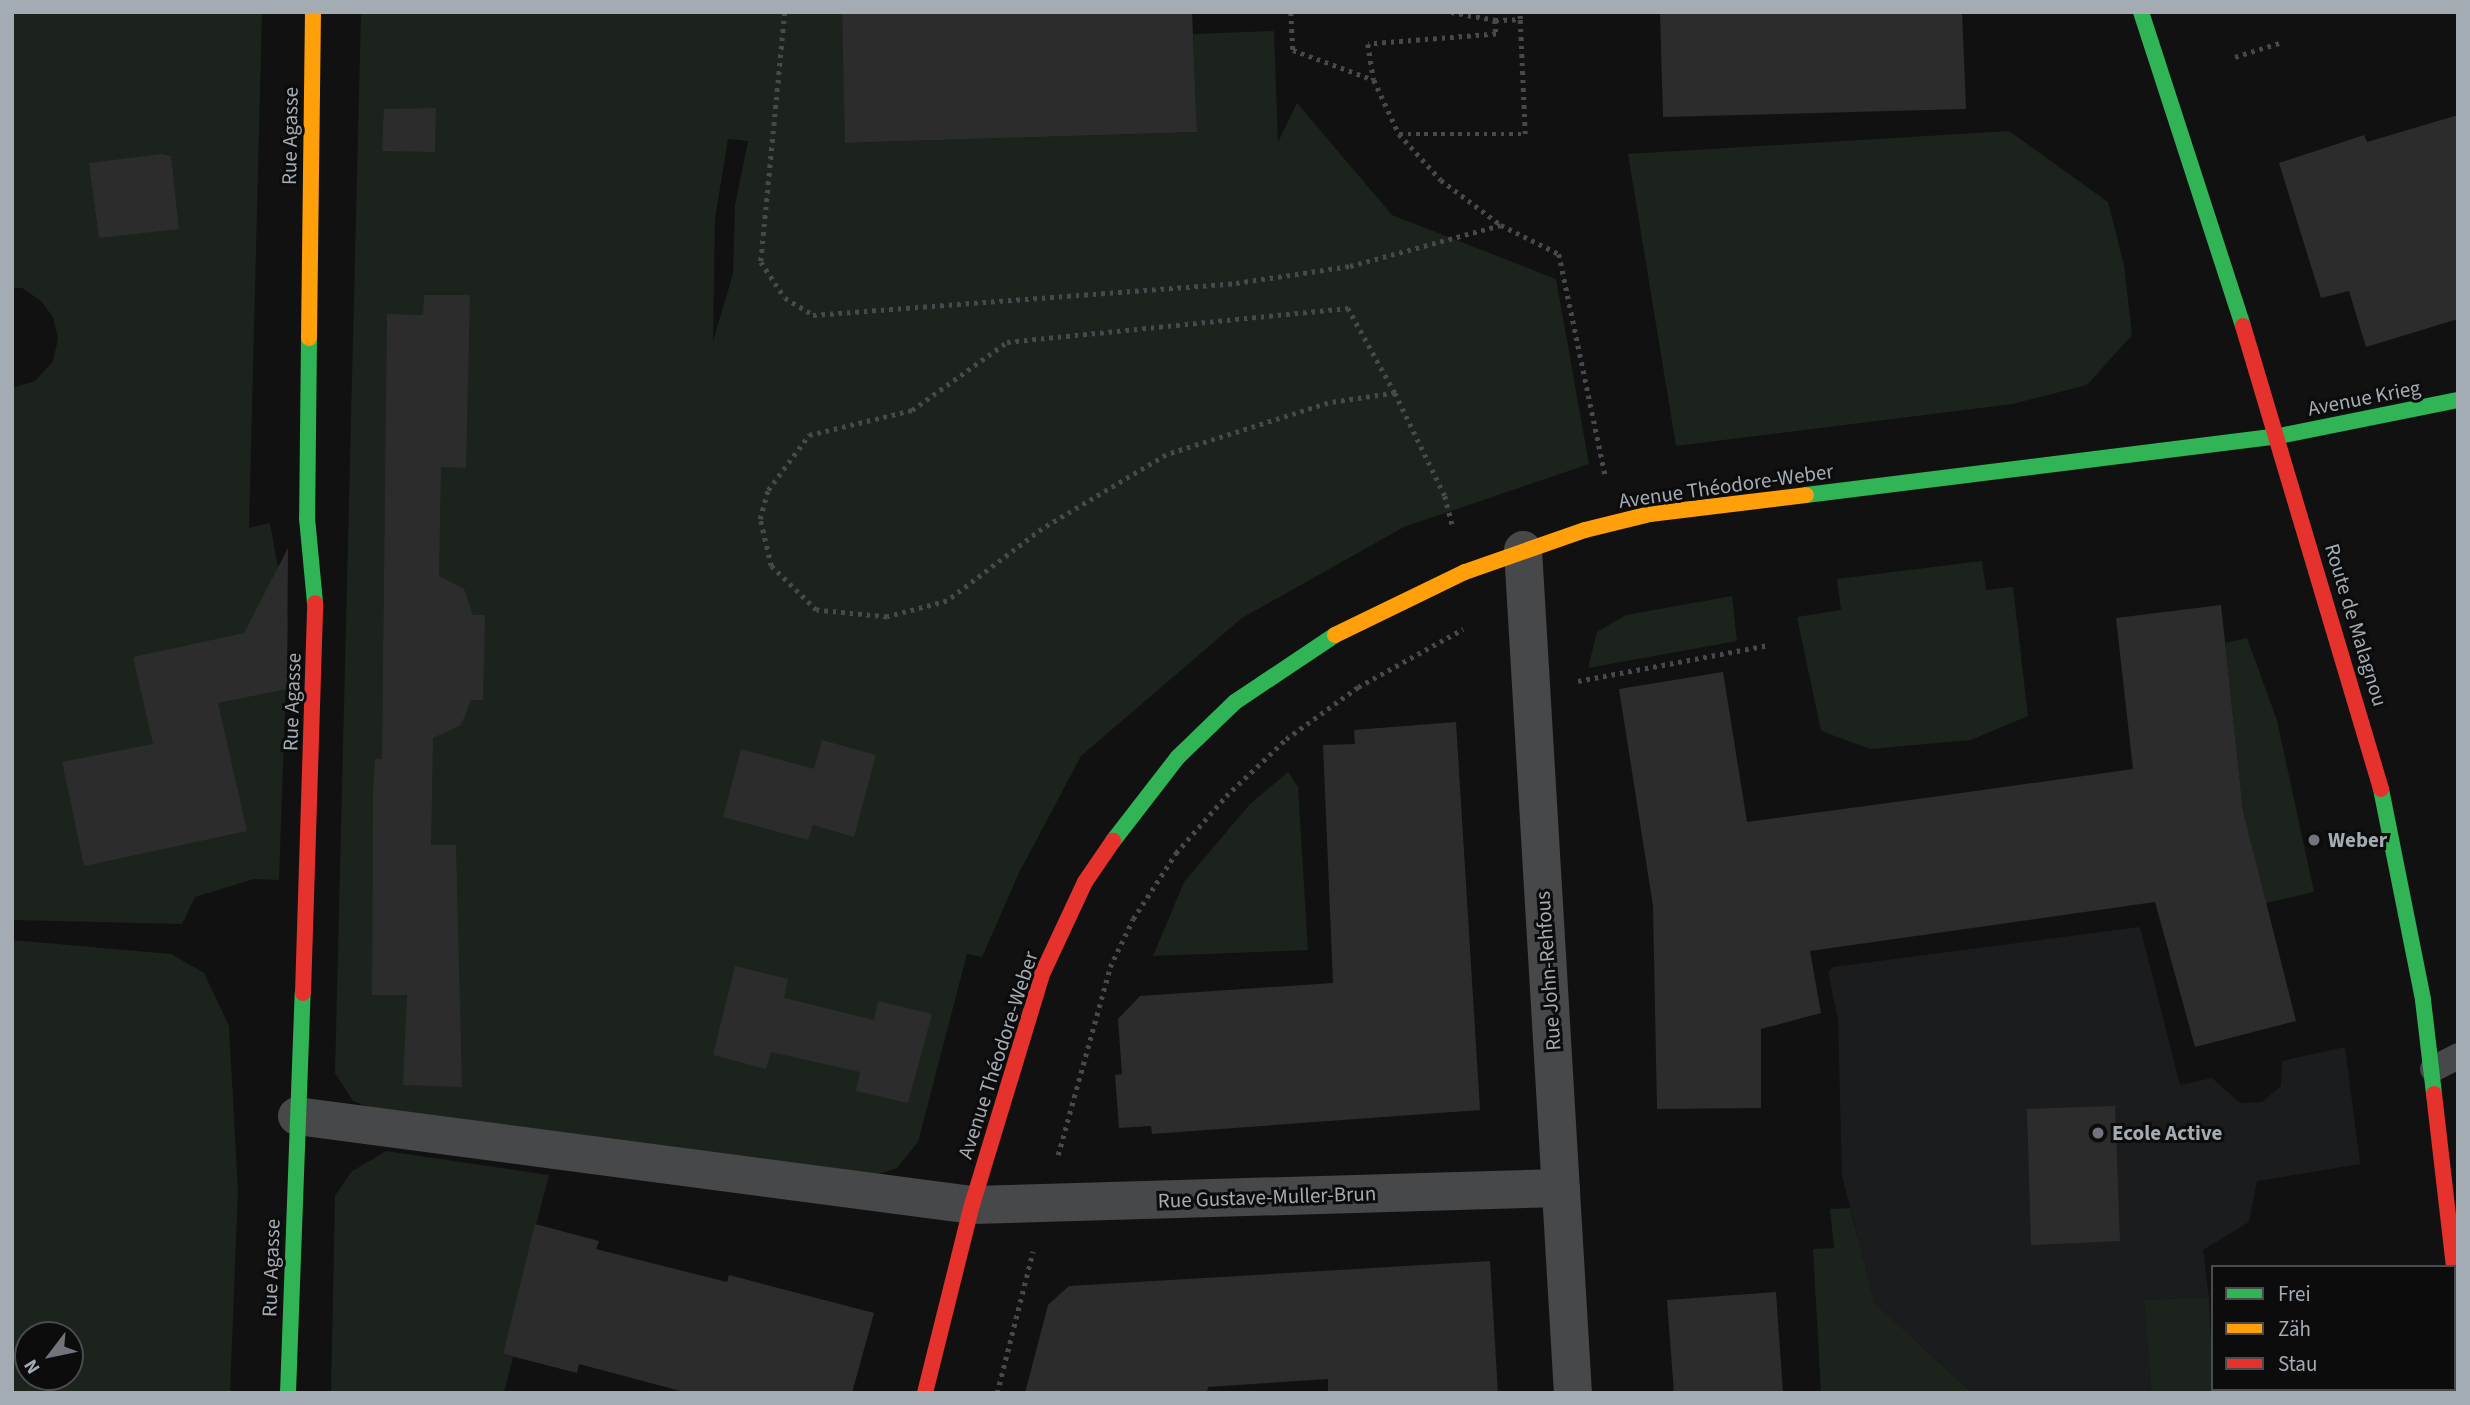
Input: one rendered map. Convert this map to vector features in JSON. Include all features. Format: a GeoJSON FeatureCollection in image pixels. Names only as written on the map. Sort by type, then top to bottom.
{"type":"FeatureCollection","features":[{"type":"Feature","properties":{"kind":"street","name":"Rue Agasse"},"geometry":{"type":"LineString","coordinates":[[288,1393],[317,620],[307,518],[313,12]]}},
{"type":"Feature","properties":{"kind":"street","name":"Route de Malagnou"},"geometry":{"type":"LineString","coordinates":[[2141,12],[2279,436],[2387,811],[2432,1069],[2454,1265]]}},
{"type":"Feature","properties":{"kind":"street","name":"Avenue Krieg"},"geometry":{"type":"LineString","coordinates":[[2279,436],[2458,400]]}},
{"type":"Feature","properties":{"kind":"street","name":"Avenue Théodore-Weber"},"geometry":{"type":"LineString","coordinates":[[925,1393],[972,1205],[1043,972],[1085,882],[1131,814],[1178,757],[1235,702],[1336,635],[1523,550],[1650,514],[2279,436]]}},
{"type":"Feature","properties":{"kind":"street","name":"Rue John-Rehfous"},"geometry":{"type":"LineString","coordinates":[[1523,550],[1573,1393]]}},
{"type":"Feature","properties":{"kind":"street","name":"Rue Gustave-Muller-Brun"},"geometry":{"type":"LineString","coordinates":[[297,1116],[972,1205],[1561,1188]]}},
{"type":"Feature","properties":{"kind":"lane"},"geometry":{"type":"LineString","coordinates":[[2432,1069],[2458,1056]]}},
{"type":"Feature","properties":{"kind":"path"},"geometry":{"type":"LineString","coordinates":[[785,12],[761,262],[785,298],[813,315],[1236,283],[1350,267],[1501,225]]}},
{"type":"Feature","properties":{"kind":"path"},"geometry":{"type":"LineString","coordinates":[[1291,12],[1293,50],[1374,80]]}},
{"type":"Feature","properties":{"kind":"path"},"geometry":{"type":"LineString","coordinates":[[1451,12],[1494,20],[1520,19]]}},
{"type":"Feature","properties":{"kind":"path"},"geometry":{"type":"LineString","coordinates":[[1399,134],[1525,134],[1520,12]]}},
{"type":"Feature","properties":{"kind":"path"},"geometry":{"type":"LineString","coordinates":[[1494,20],[1496,34],[1368,44],[1374,80],[1399,134],[1441,180],[1501,225],[1559,254],[1605,477]]}},
{"type":"Feature","properties":{"kind":"path"},"geometry":{"type":"LineString","coordinates":[[2235,57],[2282,42]]}},
{"type":"Feature","properties":{"kind":"path"},"geometry":{"type":"LineString","coordinates":[[1395,393],[1328,403],[1166,455],[1042,529],[947,601],[887,617],[816,610],[771,566],[760,519],[768,490],[809,435],[912,410],[1007,342],[1348,308],[1395,393],[1445,496],[1452,524]]}},
{"type":"Feature","properties":{"kind":"path"},"geometry":{"type":"LineString","coordinates":[[997,1393],[1110,967],[1133,919],[1176,853],[1226,796],[1286,739],[1358,687],[1459,635],[1467,624]]}},
{"type":"Feature","properties":{"kind":"path"},"geometry":{"type":"LineString","coordinates":[[1571,682],[1769,645]]}},
{"type":"Feature","properties":{"kind":"shaded area"},"geometry":{"type":"Polygon","coordinates":[[[12,12],[262,12],[249,528],[270,523],[288,624],[279,880],[254,879],[195,897],[182,924],[12,920],[12,388],[35,381],[53,361],[58,339],[53,317],[41,301],[22,288],[12,288],[12,12]]]}},
{"type":"Feature","properties":{"kind":"shaded area"},"geometry":{"type":"Polygon","coordinates":[[[361,12],[842,12],[846,143],[1197,132],[1193,34],[1274,31],[1278,142],[1297,103],[1392,215],[1556,279],[1589,464],[1404,527],[1242,618],[1081,756],[1019,873],[982,957],[967,954],[918,1142],[897,1168],[870,1177],[376,1110],[353,1101],[335,1073],[361,12]],[[728,139],[715,219],[713,341],[733,274],[735,205],[748,141],[728,139]]]}},
{"type":"Feature","properties":{"kind":"shaded area"},"geometry":{"type":"Polygon","coordinates":[[[2009,131],[2108,202],[2124,265],[2132,335],[2087,385],[2013,404],[1676,446],[1628,154],[2009,131]]]}},
{"type":"Feature","properties":{"kind":"shaded area"},"geometry":{"type":"Polygon","coordinates":[[[1982,561],[1986,590],[2013,587],[2028,716],[1971,740],[1870,749],[1821,731],[1797,617],[1841,610],[1837,579],[1982,561]]]}},
{"type":"Feature","properties":{"kind":"shaded area"},"geometry":{"type":"Polygon","coordinates":[[[1732,596],[1737,641],[1588,668],[1597,632],[1626,615],[1732,596]]]}},
{"type":"Feature","properties":{"kind":"shaded area"},"geometry":{"type":"Polygon","coordinates":[[[2247,638],[2277,720],[2314,892],[2266,903],[2243,811],[2225,643],[2247,638]]]}},
{"type":"Feature","properties":{"kind":"shaded area"},"geometry":{"type":"Polygon","coordinates":[[[1288,772],[1298,787],[1308,950],[1153,956],[1184,882],[1250,804],[1288,772]]]}},
{"type":"Feature","properties":{"kind":"shaded area","name":"Ecole Active"},"geometry":{"type":"Polygon","coordinates":[[[2140,927],[2180,1085],[2212,1078],[2240,1103],[2262,1102],[2281,1086],[2282,1061],[2345,1047],[2360,1164],[2257,1181],[2249,1222],[2203,1250],[2209,1297],[2144,1300],[2151,1393],[1972,1393],[1875,1303],[1842,1176],[1838,1019],[1828,972],[1833,967],[2140,927]]]}},
{"type":"Feature","properties":{"kind":"shaded area"},"geometry":{"type":"Polygon","coordinates":[[[12,940],[171,954],[204,973],[229,1026],[238,1191],[230,1393],[12,1393],[12,940]]]}},
{"type":"Feature","properties":{"kind":"shaded area"},"geometry":{"type":"Polygon","coordinates":[[[386,1151],[549,1175],[503,1354],[513,1357],[504,1393],[331,1393],[335,1196],[351,1172],[386,1151]]]}},
{"type":"Feature","properties":{"kind":"shaded area"},"geometry":{"type":"Polygon","coordinates":[[[1850,1208],[1875,1303],[1972,1393],[1821,1393],[1813,1249],[1834,1248],[1830,1209],[1850,1208]]]}},
{"type":"Feature","properties":{"kind":"shaded area"},"geometry":{"type":"Polygon","coordinates":[[[2209,1297],[2211,1391],[2220,1393],[2151,1393],[2144,1300],[2209,1297]]]}},
{"type":"Feature","properties":{"kind":"building"},"geometry":{"type":"Polygon","coordinates":[[[842,12],[1192,12],[1197,132],[845,143],[842,12]]]}},
{"type":"Feature","properties":{"kind":"building"},"geometry":{"type":"Polygon","coordinates":[[[1660,12],[1962,12],[1966,109],[1663,117],[1660,12]]]}},
{"type":"Feature","properties":{"kind":"building"},"geometry":{"type":"Polygon","coordinates":[[[436,108],[435,152],[382,151],[384,109],[436,108]]]}},
{"type":"Feature","properties":{"kind":"building"},"geometry":{"type":"Polygon","coordinates":[[[2458,115],[2458,319],[2366,347],[2349,291],[2321,298],[2279,163],[2364,135],[2367,142],[2458,115]]]}},
{"type":"Feature","properties":{"kind":"building"},"geometry":{"type":"Polygon","coordinates":[[[161,154],[171,156],[179,229],[99,238],[89,163],[161,154]]]}},
{"type":"Feature","properties":{"kind":"building"},"geometry":{"type":"Polygon","coordinates":[[[424,295],[470,295],[466,468],[441,467],[439,576],[464,589],[473,615],[485,615],[483,700],[471,700],[461,725],[433,738],[431,845],[456,845],[462,1087],[403,1085],[407,995],[372,995],[373,793],[375,759],[382,759],[387,314],[423,315],[424,295]]]}},
{"type":"Feature","properties":{"kind":"building"},"geometry":{"type":"Polygon","coordinates":[[[288,548],[287,689],[218,703],[247,831],[84,866],[62,762],[153,744],[133,657],[244,633],[288,548]]]}},
{"type":"Feature","properties":{"kind":"building"},"geometry":{"type":"Polygon","coordinates":[[[2221,605],[2243,811],[2296,1021],[2195,1047],[2155,902],[1810,951],[1821,1013],[1761,1029],[1761,1108],[1657,1109],[1653,906],[1619,689],[1723,672],[1747,822],[1940,796],[2133,769],[2116,618],[2221,605]]]}},
{"type":"Feature","properties":{"kind":"building"},"geometry":{"type":"Polygon","coordinates":[[[1456,722],[1480,1110],[1152,1134],[1151,1126],[1119,1128],[1115,1075],[1122,1074],[1118,1019],[1140,996],[1333,983],[1323,745],[1355,744],[1354,730],[1456,722]]]}},
{"type":"Feature","properties":{"kind":"building"},"geometry":{"type":"Polygon","coordinates":[[[822,740],[876,755],[854,837],[813,825],[808,840],[723,817],[741,749],[814,769],[822,740]]]}},
{"type":"Feature","properties":{"kind":"building"},"geometry":{"type":"Polygon","coordinates":[[[735,966],[788,979],[784,998],[874,1020],[878,1001],[932,1014],[908,1103],[856,1091],[860,1072],[771,1052],[766,1069],[713,1055],[735,966]]]}},
{"type":"Feature","properties":{"kind":"building"},"geometry":{"type":"Polygon","coordinates":[[[2115,1106],[2120,1241],[2031,1245],[2027,1109],[2115,1106]]]}},
{"type":"Feature","properties":{"kind":"building"},"geometry":{"type":"Polygon","coordinates":[[[535,1224],[599,1241],[596,1249],[727,1282],[729,1275],[874,1313],[852,1393],[688,1393],[579,1364],[577,1373],[503,1354],[535,1224]]]}},
{"type":"Feature","properties":{"kind":"building"},"geometry":{"type":"Polygon","coordinates":[[[1490,1261],[1498,1393],[1328,1393],[1328,1379],[1208,1387],[1207,1393],[1025,1393],[1048,1305],[1069,1286],[1490,1261]]]}},
{"type":"Feature","properties":{"kind":"building"},"geometry":{"type":"Polygon","coordinates":[[[1776,1292],[1783,1393],[1674,1393],[1667,1300],[1776,1292]]]}},
{"type":"Feature","properties":{"kind":"traffic: fast"},"geometry":{"type":"LineString","coordinates":[[2141,12],[2243,326]]}},
{"type":"Feature","properties":{"kind":"traffic: fast"},"geometry":{"type":"LineString","coordinates":[[309,338],[307,518],[315,603]]}},
{"type":"Feature","properties":{"kind":"traffic: fast"},"geometry":{"type":"LineString","coordinates":[[1806,495],[2279,436],[2458,400]]}},
{"type":"Feature","properties":{"kind":"traffic: fast"},"geometry":{"type":"LineString","coordinates":[[1113,841],[1178,757],[1235,702],[1335,635]]}},
{"type":"Feature","properties":{"kind":"traffic: fast"},"geometry":{"type":"LineString","coordinates":[[2381,789],[2423,1000],[2434,1094]]}},
{"type":"Feature","properties":{"kind":"traffic: fast"},"geometry":{"type":"LineString","coordinates":[[288,1393],[303,993]]}},
{"type":"Feature","properties":{"kind":"traffic: slow"},"geometry":{"type":"LineString","coordinates":[[309,338],[313,12]]}},
{"type":"Feature","properties":{"kind":"traffic: slow"},"geometry":{"type":"LineString","coordinates":[[1335,635],[1465,572],[1585,530],[1650,514],[1806,495]]}},
{"type":"Feature","properties":{"kind":"traffic: slow"},"geometry":{"type":"LineString","coordinates":[[2456,1287],[2458,1303]]}},
{"type":"Feature","properties":{"kind":"traffic: jam"},"geometry":{"type":"LineString","coordinates":[[2243,326],[2381,789]]}},
{"type":"Feature","properties":{"kind":"traffic: jam"},"geometry":{"type":"LineString","coordinates":[[303,993],[315,603]]}},
{"type":"Feature","properties":{"kind":"traffic: jam"},"geometry":{"type":"LineString","coordinates":[[925,1393],[972,1205],[1043,972],[1085,882],[1113,841]]}},
{"type":"Feature","properties":{"kind":"traffic: jam"},"geometry":{"type":"LineString","coordinates":[[2434,1094],[2454,1265]]}},
{"type":"Feature","properties":{"kind":"place","name":"Weber"},"geometry":{"type":"Point","coordinates":[2314,840]}},
{"type":"Feature","properties":{"kind":"place","name":"Ecole Active"},"geometry":{"type":"Point","coordinates":[2098,1133]}}]}
